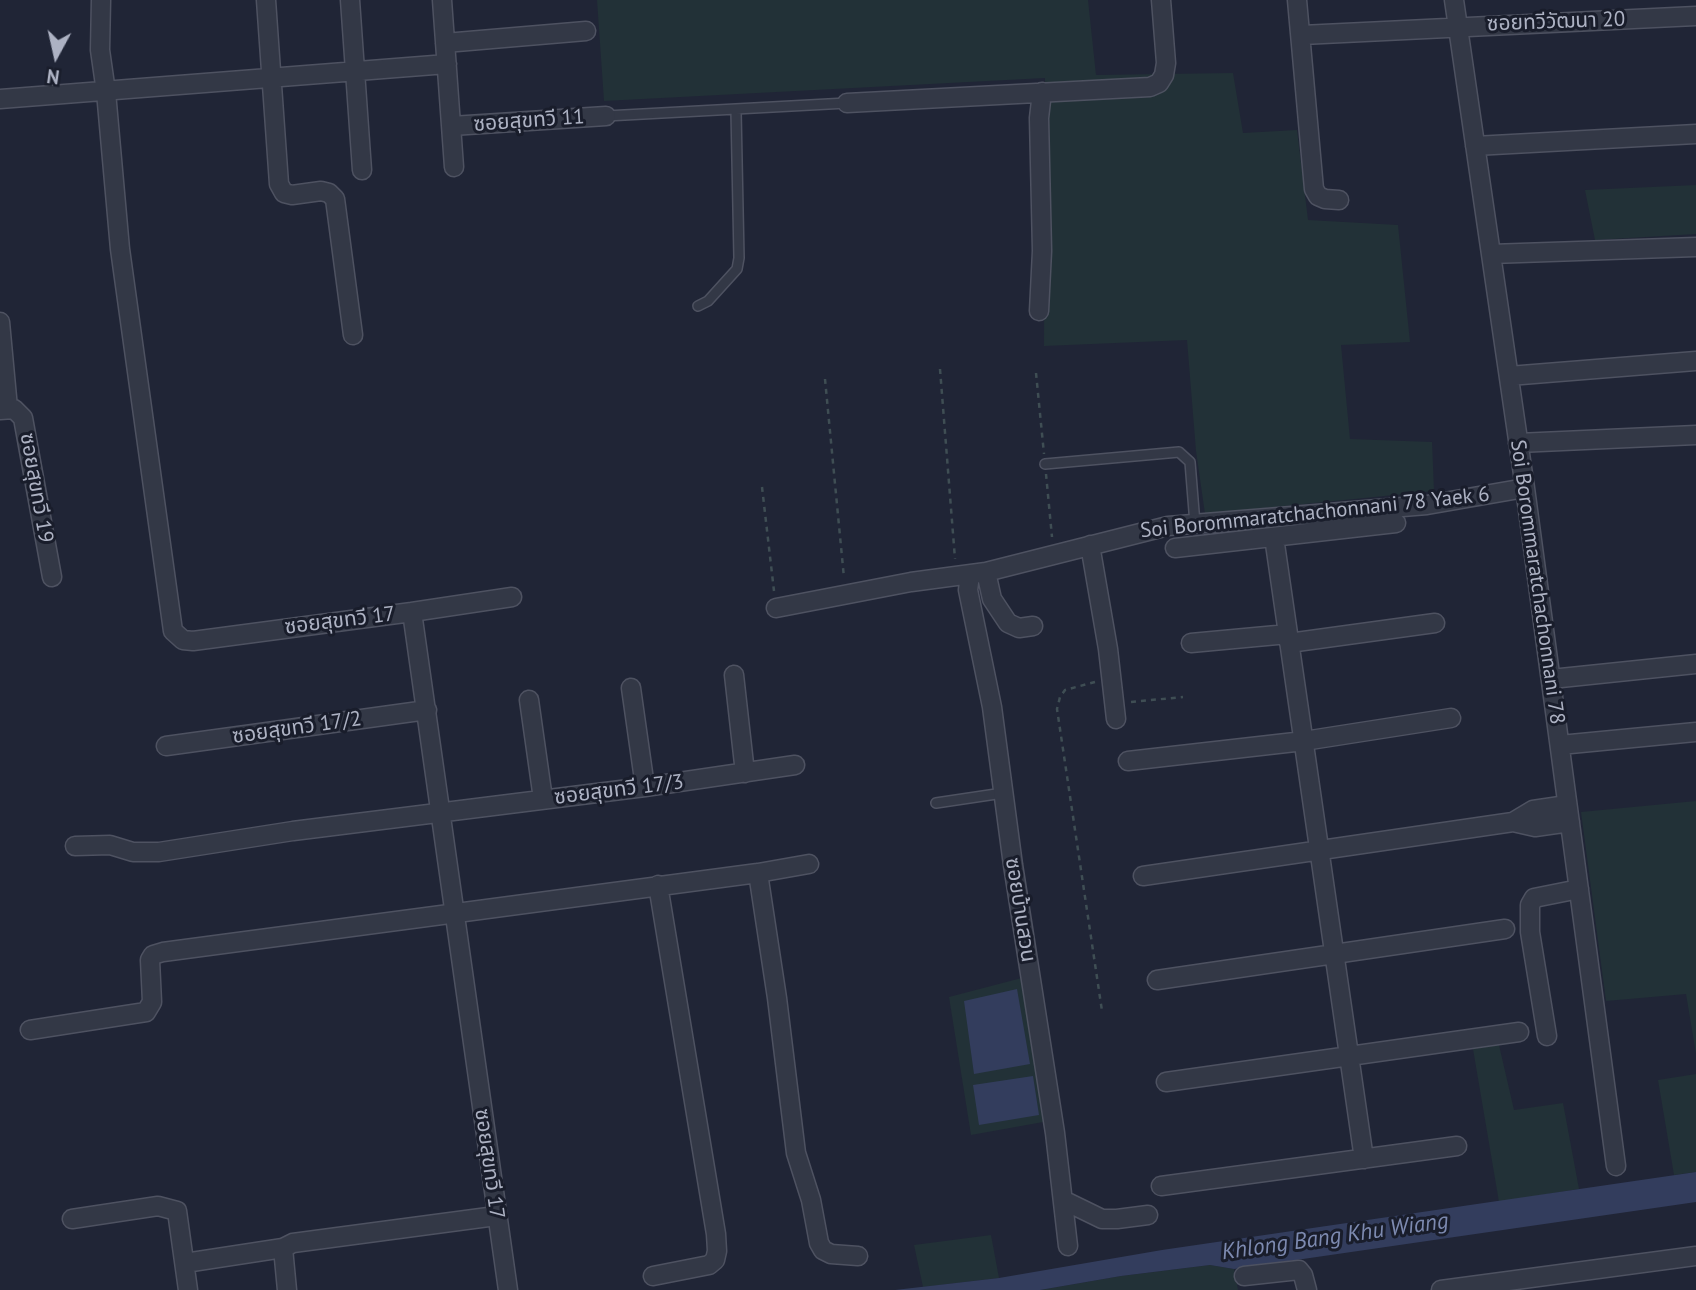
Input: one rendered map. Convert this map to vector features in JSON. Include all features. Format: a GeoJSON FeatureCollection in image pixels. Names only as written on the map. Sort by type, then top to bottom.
{"type":"FeatureCollection","features":[{"type":"Feature","properties":{"kind":"street"},"geometry":{"type":"LineString","coordinates":[[101,0],[100,50],[106,92]]}},
{"type":"Feature","properties":{"kind":"street"},"geometry":{"type":"LineString","coordinates":[[266,0],[279,184],[284,193],[292,195],[321,191],[329,193],[335,199],[353,335]]}},
{"type":"Feature","properties":{"kind":"street"},"geometry":{"type":"LineString","coordinates":[[350,0],[362,170]]}},
{"type":"Feature","properties":{"kind":"street","name":"ซอยสุขทวี 11"},"geometry":{"type":"LineString","coordinates":[[442,0],[454,167]]}},
{"type":"Feature","properties":{"kind":"street"},"geometry":{"type":"LineString","coordinates":[[847,103],[1150,87],[1159,83],[1166,63],[1161,0]]}},
{"type":"Feature","properties":{"kind":"street"},"geometry":{"type":"LineString","coordinates":[[1297,0],[1314,188],[1318,196],[1339,200]]}},
{"type":"Feature","properties":{"kind":"street","name":"Soi Borommaratchachonnani 78"},"geometry":{"type":"LineString","coordinates":[[1454,0],[1525,488],[1616,1166]]}},
{"type":"Feature","properties":{"kind":"street","name":"ซอยทวีวัฒนา 20"},"geometry":{"type":"LineString","coordinates":[[1302,35],[1696,16]]}},
{"type":"Feature","properties":{"kind":"street"},"geometry":{"type":"LineString","coordinates":[[445,43],[586,31]]}},
{"type":"Feature","properties":{"kind":"street"},"geometry":{"type":"LineString","coordinates":[[0,99],[194,86],[447,64]]}},
{"type":"Feature","properties":{"kind":"street","name":"ซอยสุขทวี 17"},"geometry":{"type":"LineString","coordinates":[[106,92],[120,249],[173,631],[183,640],[193,641],[412,612],[508,1290]]}},
{"type":"Feature","properties":{"kind":"street"},"geometry":{"type":"LineString","coordinates":[[1039,311],[1042,251],[1039,118],[1042,92]]}},
{"type":"Feature","properties":{"kind":"street","name":"ซอยสุขทวี 11"},"geometry":{"type":"LineString","coordinates":[[452,126],[606,116]]}},
{"type":"Feature","properties":{"kind":"street"},"geometry":{"type":"LineString","coordinates":[[1475,146],[1696,134]]}},
{"type":"Feature","properties":{"kind":"street"},"geometry":{"type":"LineString","coordinates":[[1491,254],[1696,247]]}},
{"type":"Feature","properties":{"kind":"street","name":"ซอยสุขทวี 19"},"geometry":{"type":"LineString","coordinates":[[0,322],[4,409],[14,409],[23,418],[52,577]]}},
{"type":"Feature","properties":{"kind":"street"},"geometry":{"type":"LineString","coordinates":[[1509,376],[1696,361]]}},
{"type":"Feature","properties":{"kind":"street"},"geometry":{"type":"LineString","coordinates":[[1518,443],[1696,435]]}},
{"type":"Feature","properties":{"kind":"street","name":"Soi Borommaratchachonnani 78 Yaek 6"},"geometry":{"type":"LineString","coordinates":[[776,608],[911,582],[970,574],[1144,530],[1427,505],[1525,488]]}},
{"type":"Feature","properties":{"kind":"street"},"geometry":{"type":"LineString","coordinates":[[1175,548],[1396,523]]}},
{"type":"Feature","properties":{"kind":"street"},"geometry":{"type":"LineString","coordinates":[[1274,537],[1364,1159]]}},
{"type":"Feature","properties":{"kind":"street"},"geometry":{"type":"LineString","coordinates":[[1090,545],[1115,712]]}},
{"type":"Feature","properties":{"kind":"street"},"geometry":{"type":"LineString","coordinates":[[970,574],[1008,623],[1019,628],[1033,626]]}},
{"type":"Feature","properties":{"kind":"street","name":"ซอยบ้านสวน"},"geometry":{"type":"LineString","coordinates":[[970,574],[968,590],[992,707],[1068,1246]]}},
{"type":"Feature","properties":{"kind":"street"},"geometry":{"type":"LineString","coordinates":[[412,612],[512,597]]}},
{"type":"Feature","properties":{"kind":"street"},"geometry":{"type":"LineString","coordinates":[[1191,643],[1289,638],[1435,623]]}},
{"type":"Feature","properties":{"kind":"street"},"geometry":{"type":"LineString","coordinates":[[1551,679],[1696,664]]}},
{"type":"Feature","properties":{"kind":"street"},"geometry":{"type":"LineString","coordinates":[[734,675],[745,773]]}},
{"type":"Feature","properties":{"kind":"street"},"geometry":{"type":"LineString","coordinates":[[631,688],[645,787]]}},
{"type":"Feature","properties":{"kind":"street"},"geometry":{"type":"LineString","coordinates":[[529,699],[543,799]]}},
{"type":"Feature","properties":{"kind":"street","name":"ซอยสุขทวี 17/2"},"geometry":{"type":"LineString","coordinates":[[166,746],[427,710]]}},
{"type":"Feature","properties":{"kind":"street"},"geometry":{"type":"LineString","coordinates":[[1128,761],[1304,741],[1451,718]]}},
{"type":"Feature","properties":{"kind":"street"},"geometry":{"type":"LineString","coordinates":[[1560,745],[1696,732]]}},
{"type":"Feature","properties":{"kind":"street","name":"ซอยสุขทวี 17/3"},"geometry":{"type":"LineString","coordinates":[[75,846],[110,845],[133,852],[159,852],[293,831],[645,787],[795,765]]}},
{"type":"Feature","properties":{"kind":"street"},"geometry":{"type":"LineString","coordinates":[[1143,876],[1513,822],[1533,810],[1569,813]]}},
{"type":"Feature","properties":{"kind":"street"},"geometry":{"type":"LineString","coordinates":[[30,1030],[146,1012],[152,1002],[150,960],[153,955],[163,952],[809,864]]}},
{"type":"Feature","properties":{"kind":"street"},"geometry":{"type":"LineString","coordinates":[[758,873],[796,1153],[811,1200],[819,1242],[823,1250],[831,1254],[858,1256]]}},
{"type":"Feature","properties":{"kind":"street"},"geometry":{"type":"LineString","coordinates":[[653,1276],[709,1265],[715,1260],[717,1251],[658,885]]}},
{"type":"Feature","properties":{"kind":"street"},"geometry":{"type":"LineString","coordinates":[[1547,1036],[1530,932],[1530,905],[1534,898],[1579,889]]}},
{"type":"Feature","properties":{"kind":"street"},"geometry":{"type":"LineString","coordinates":[[1157,980],[1505,929]]}},
{"type":"Feature","properties":{"kind":"street"},"geometry":{"type":"LineString","coordinates":[[1166,1082],[1519,1032]]}},
{"type":"Feature","properties":{"kind":"street"},"geometry":{"type":"LineString","coordinates":[[1161,1186],[1457,1146]]}},
{"type":"Feature","properties":{"kind":"street"},"geometry":{"type":"LineString","coordinates":[[1063,1200],[1102,1219],[1148,1215]]}},
{"type":"Feature","properties":{"kind":"street"},"geometry":{"type":"LineString","coordinates":[[72,1219],[158,1206],[177,1211],[188,1290]]}},
{"type":"Feature","properties":{"kind":"street"},"geometry":{"type":"LineString","coordinates":[[185,1263],[283,1248],[293,1243],[496,1216]]}},
{"type":"Feature","properties":{"kind":"street"},"geometry":{"type":"LineString","coordinates":[[283,1248],[287,1290]]}},
{"type":"Feature","properties":{"kind":"street"},"geometry":{"type":"LineString","coordinates":[[1441,1290],[1539,1283],[1696,1256]]}},
{"type":"Feature","properties":{"kind":"street"},"geometry":{"type":"LineString","coordinates":[[1244,1276],[1299,1270],[1307,1290]]}},
{"type":"Feature","properties":{"kind":"lane"},"geometry":{"type":"LineString","coordinates":[[606,116],[847,103]]}},
{"type":"Feature","properties":{"kind":"lane"},"geometry":{"type":"LineString","coordinates":[[698,306],[708,301],[737,269],[736,111]]}},
{"type":"Feature","properties":{"kind":"lane"},"geometry":{"type":"LineString","coordinates":[[1045,464],[1180,453],[1190,462],[1195,524]]}},
{"type":"Feature","properties":{"kind":"lane"},"geometry":{"type":"LineString","coordinates":[[936,803],[1003,793]]}},
{"type":"Feature","properties":{"kind":"path"},"geometry":{"type":"LineString","coordinates":[[940,369],[970,574]]}},
{"type":"Feature","properties":{"kind":"path"},"geometry":{"type":"LineString","coordinates":[[825,380],[845,595]]}},
{"type":"Feature","properties":{"kind":"path"},"geometry":{"type":"LineString","coordinates":[[762,487],[776,608]]}},
{"type":"Feature","properties":{"kind":"path"},"geometry":{"type":"LineString","coordinates":[[1102,1011],[1057,709],[1065,690],[1112,678]]}},
{"type":"Feature","properties":{"kind":"path"},"geometry":{"type":"LineString","coordinates":[[1115,712],[1183,697]]}},
{"type":"Feature","properties":{"kind":"shaded area"},"geometry":{"type":"Polygon","coordinates":[[[597,0],[1088,0],[1096,75],[1233,73],[1243,133],[1297,130],[1308,220],[1398,225],[1410,342],[1341,345],[1350,439],[1432,442],[1434,491],[1205,514],[1196,451],[1187,340],[1044,346],[1045,78],[604,101],[597,0]]]}},
{"type":"Feature","properties":{"kind":"shaded area"},"geometry":{"type":"Polygon","coordinates":[[[1696,185],[1696,234],[1595,240],[1585,190],[1696,185]]]}},
{"type":"Feature","properties":{"kind":"shaded area"},"geometry":{"type":"Polygon","coordinates":[[[1696,801],[1696,1054],[1686,994],[1606,1001],[1581,812],[1696,801]]]}},
{"type":"Feature","properties":{"kind":"shaded area"},"geometry":{"type":"Polygon","coordinates":[[[1037,974],[1060,1119],[971,1135],[949,997],[1037,974]]]}},
{"type":"Feature","properties":{"kind":"shaded area"},"geometry":{"type":"Polygon","coordinates":[[[1499,1045],[1514,1110],[1563,1103],[1579,1189],[1499,1202],[1473,1049],[1499,1045]]]}},
{"type":"Feature","properties":{"kind":"shaded area"},"geometry":{"type":"Polygon","coordinates":[[[1696,1074],[1696,1172],[1674,1175],[1658,1080],[1696,1074]]]}},
{"type":"Feature","properties":{"kind":"shaded area"},"geometry":{"type":"Polygon","coordinates":[[[991,1235],[999,1278],[923,1287],[914,1245],[991,1235]]]}},
{"type":"Feature","properties":{"kind":"shaded area"},"geometry":{"type":"Polygon","coordinates":[[[1210,1265],[1234,1269],[1238,1290],[1040,1290],[1121,1276],[1210,1265]]]}},
{"type":"Feature","properties":{"kind":"water"},"geometry":{"type":"Polygon","coordinates":[[[1017,989],[1030,1064],[974,1074],[964,1001],[1017,989]]]}},
{"type":"Feature","properties":{"kind":"water"},"geometry":{"type":"Polygon","coordinates":[[[1033,1076],[1039,1115],[979,1125],[973,1085],[1033,1076]]]}},
{"type":"Feature","properties":{"kind":"water","name":"Khlong Bang Khu Wiang"},"geometry":{"type":"Polygon","coordinates":[[[1696,1172],[1696,1202],[1234,1269],[1210,1265],[1040,1290],[895,1290],[999,1278],[1162,1250],[1696,1172]]]}}]}
